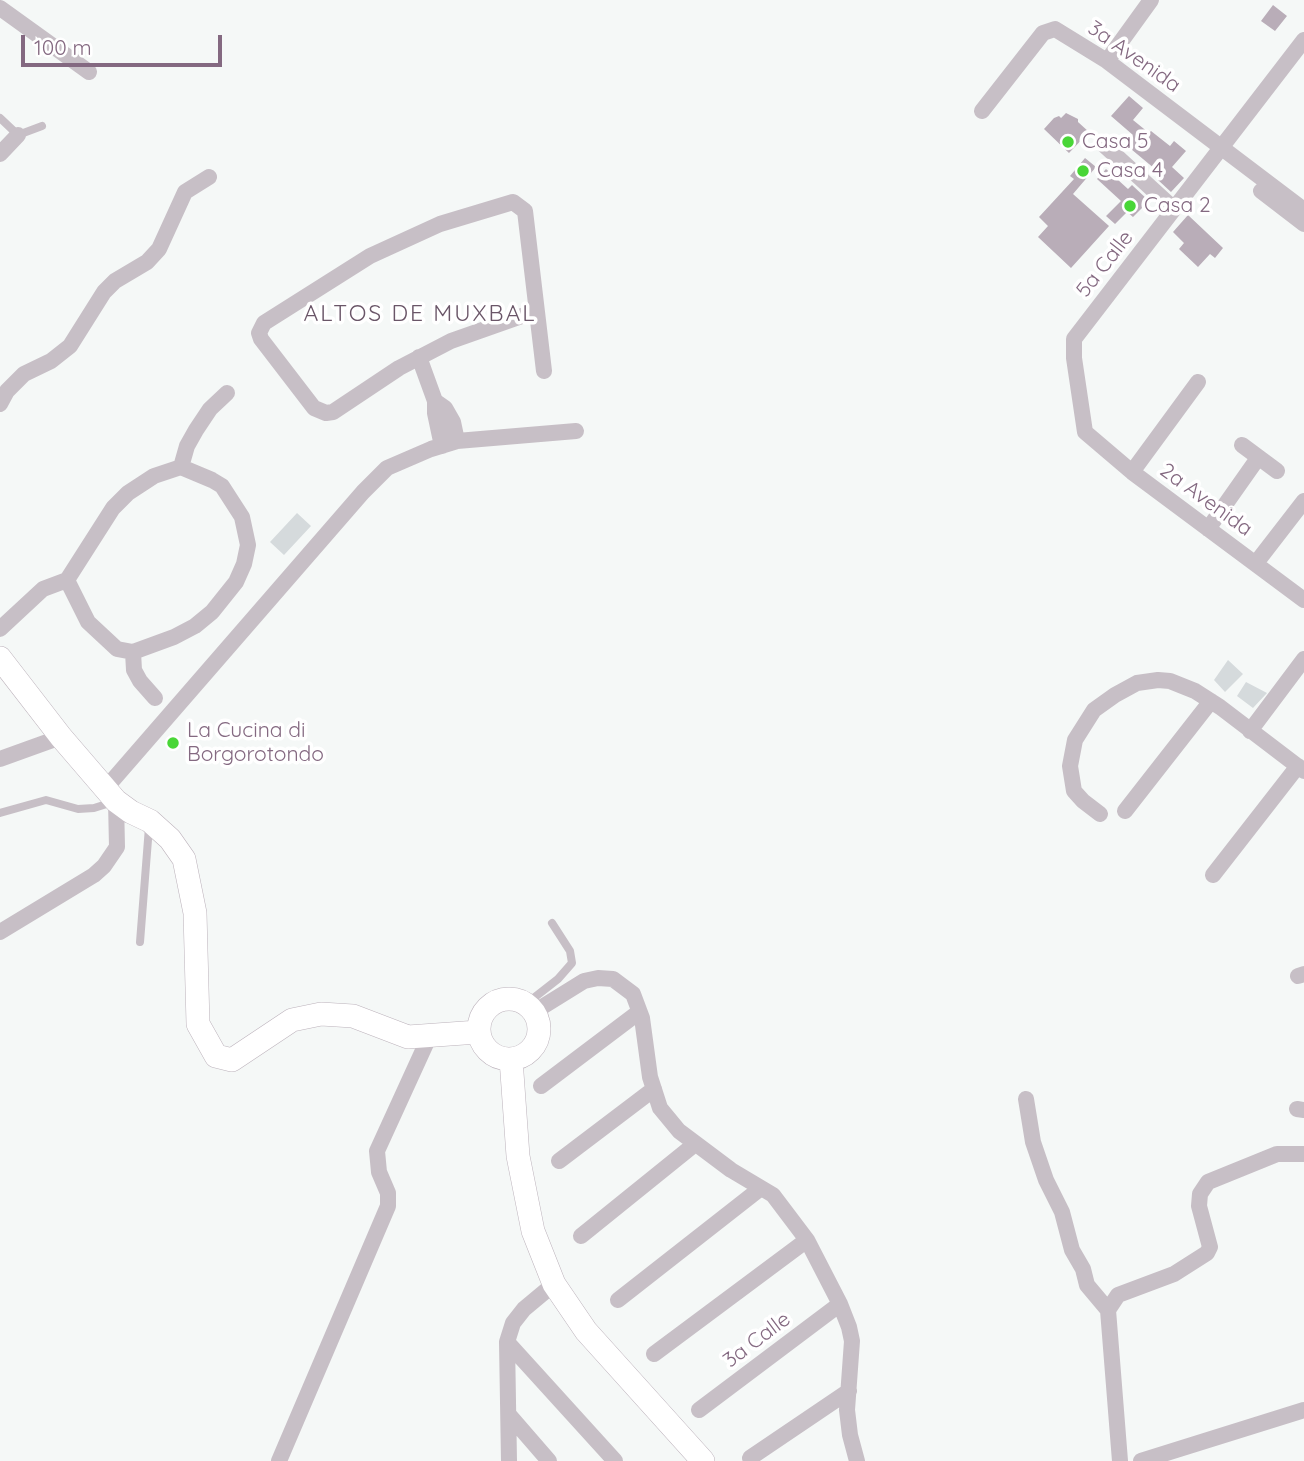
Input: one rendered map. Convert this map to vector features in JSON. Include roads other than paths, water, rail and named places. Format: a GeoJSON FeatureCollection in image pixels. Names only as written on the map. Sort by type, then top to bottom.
{"type":"FeatureCollection","features":[{"type":"Feature","properties":{"kind":"street"},"geometry":{"type":"LineString","coordinates":[[1107,61],[1151,0]]}},
{"type":"Feature","properties":{"kind":"street"},"geometry":{"type":"LineString","coordinates":[[0,8],[89,72]]}},
{"type":"Feature","properties":{"kind":"street","name":"3a Avenida"},"geometry":{"type":"LineString","coordinates":[[982,111],[1043,33],[1055,29],[1107,61],[1216,147],[1304,210]]}},
{"type":"Feature","properties":{"kind":"street","name":"5a Calle"},"geometry":{"type":"LineString","coordinates":[[1085,432],[1074,358],[1074,339],[1174,209],[1216,147],[1304,40]]}},
{"type":"Feature","properties":{"kind":"street"},"geometry":{"type":"LineString","coordinates":[[0,154],[19,135]]}},
{"type":"Feature","properties":{"kind":"street"},"geometry":{"type":"LineString","coordinates":[[1103,144],[1174,209]]}},
{"type":"Feature","properties":{"kind":"street","name":"3a Avenida"},"geometry":{"type":"LineString","coordinates":[[1216,147],[1304,224]]}},
{"type":"Feature","properties":{"kind":"street"},"geometry":{"type":"LineString","coordinates":[[0,404],[7,391],[24,374],[70,346],[104,292],[115,281],[147,262],[159,249],[185,192],[209,177]]}},
{"type":"Feature","properties":{"kind":"street"},"geometry":{"type":"LineString","coordinates":[[536,311],[451,341],[419,357],[333,412],[323,413],[314,408],[291,379],[261,339],[259,330],[264,323],[370,256],[440,224],[513,202],[525,211],[544,371]]}},
{"type":"Feature","properties":{"kind":"street"},"geometry":{"type":"LineString","coordinates":[[419,357],[435,401],[445,408],[453,422],[450,443]]}},
{"type":"Feature","properties":{"kind":"street"},"geometry":{"type":"LineString","coordinates":[[1132,472],[1198,382]]}},
{"type":"Feature","properties":{"kind":"street"},"geometry":{"type":"LineString","coordinates":[[181,467],[187,446],[196,430],[210,410],[227,393]]}},
{"type":"Feature","properties":{"kind":"street"},"geometry":{"type":"LineString","coordinates":[[0,932],[94,875],[104,866],[117,847],[110,795],[378,475],[394,463],[450,443],[576,431]]}},
{"type":"Feature","properties":{"kind":"street","name":"2a Avenida"},"geometry":{"type":"LineString","coordinates":[[1085,432],[1132,472],[1304,600]]}},
{"type":"Feature","properties":{"kind":"street"},"geometry":{"type":"LineString","coordinates":[[1242,445],[1277,471]]}},
{"type":"Feature","properties":{"kind":"street"},"geometry":{"type":"LineString","coordinates":[[1208,529],[1258,458]]}},
{"type":"Feature","properties":{"kind":"street"},"geometry":{"type":"LineString","coordinates":[[0,629],[43,589],[67,580],[98,528],[120,501],[142,482],[181,467],[222,486],[233,500],[247,532],[248,545],[244,564],[225,597],[195,626],[174,638],[133,652],[117,649],[88,622],[67,580]]}},
{"type":"Feature","properties":{"kind":"street"},"geometry":{"type":"LineString","coordinates":[[1256,563],[1304,501]]}},
{"type":"Feature","properties":{"kind":"street"},"geometry":{"type":"LineString","coordinates":[[133,652],[134,670],[155,698]]}},
{"type":"Feature","properties":{"kind":"street"},"geometry":{"type":"LineString","coordinates":[[0,658],[110,795],[131,813],[150,821],[170,839],[184,859],[195,913],[198,1024],[216,1056],[232,1060],[292,1020],[321,1014],[353,1016],[408,1037],[478,1031]]}},
{"type":"Feature","properties":{"kind":"street"},"geometry":{"type":"LineString","coordinates":[[1250,730],[1304,659]]}},
{"type":"Feature","properties":{"kind":"street"},"geometry":{"type":"LineString","coordinates":[[1100,814],[1083,802],[1074,791],[1071,775],[1075,740],[1094,710],[1126,688],[1148,681],[1170,681],[1195,691],[1301,769],[1213,875]]}},
{"type":"Feature","properties":{"kind":"street"},"geometry":{"type":"LineString","coordinates":[[1125,811],[1211,701]]}},
{"type":"Feature","properties":{"kind":"street"},"geometry":{"type":"LineString","coordinates":[[0,759],[61,737]]}},
{"type":"Feature","properties":{"kind":"street"},"geometry":{"type":"LineString","coordinates":[[530,1008],[584,981],[598,978],[613,979],[633,994],[639,1012],[650,1077],[660,1108],[679,1132],[731,1170],[773,1195],[807,1240],[840,1304],[852,1341],[848,1422],[857,1461]]}},
{"type":"Feature","properties":{"kind":"street"},"geometry":{"type":"LineString","coordinates":[[504,999],[516,1000],[530,1008],[538,1023],[538,1036],[533,1047],[523,1055],[511,1059],[499,1058],[489,1052],[478,1031],[485,1010],[504,999]]}},
{"type":"Feature","properties":{"kind":"street"},"geometry":{"type":"LineString","coordinates":[[541,1086],[639,1012]]}},
{"type":"Feature","properties":{"kind":"street"},"geometry":{"type":"LineString","coordinates":[[279,1461],[388,1206],[388,1193],[379,1171],[377,1151],[430,1035]]}},
{"type":"Feature","properties":{"kind":"street"},"geometry":{"type":"LineString","coordinates":[[511,1059],[512,1096],[523,1181],[533,1231],[554,1284],[586,1331],[703,1461]]}},
{"type":"Feature","properties":{"kind":"street"},"geometry":{"type":"LineString","coordinates":[[559,1161],[654,1089]]}},
{"type":"Feature","properties":{"kind":"street"},"geometry":{"type":"LineString","coordinates":[[1026,1099],[1033,1142],[1046,1180],[1062,1212],[1072,1250],[1083,1269],[1087,1285],[1108,1310],[1120,1461]]}},
{"type":"Feature","properties":{"kind":"street"},"geometry":{"type":"LineString","coordinates":[[581,1236],[695,1144]]}},
{"type":"Feature","properties":{"kind":"street"},"geometry":{"type":"LineString","coordinates":[[1108,1310],[1118,1294],[1174,1274],[1207,1253],[1210,1247],[1199,1206],[1200,1194],[1208,1182],[1277,1154],[1304,1154]]}},
{"type":"Feature","properties":{"kind":"street"},"geometry":{"type":"LineString","coordinates":[[618,1300],[761,1188]]}},
{"type":"Feature","properties":{"kind":"street"},"geometry":{"type":"LineString","coordinates":[[654,1354],[807,1240]]}},
{"type":"Feature","properties":{"kind":"street"},"geometry":{"type":"LineString","coordinates":[[509,1461],[507,1342],[513,1323],[524,1309],[554,1284]]}},
{"type":"Feature","properties":{"kind":"street","name":"3a Calle"},"geometry":{"type":"LineString","coordinates":[[699,1410],[840,1304]]}},
{"type":"Feature","properties":{"kind":"street"},"geometry":{"type":"LineString","coordinates":[[507,1342],[615,1461]]}},
{"type":"Feature","properties":{"kind":"street"},"geometry":{"type":"LineString","coordinates":[[750,1458],[849,1391]]}},
{"type":"Feature","properties":{"kind":"street"},"geometry":{"type":"LineString","coordinates":[[1141,1461],[1304,1410]]}},
{"type":"Feature","properties":{"kind":"street"},"geometry":{"type":"LineString","coordinates":[[510,1416],[549,1461]]}},
{"type":"Feature","properties":{"kind":"lane"},"geometry":{"type":"LineString","coordinates":[[0,118],[19,135],[42,126]]}},
{"type":"Feature","properties":{"kind":"lane"},"geometry":{"type":"LineString","coordinates":[[0,813],[46,800],[78,809],[94,808],[110,795]]}},
{"type":"Feature","properties":{"kind":"lane"},"geometry":{"type":"LineString","coordinates":[[140,942],[150,821]]}},
{"type":"Feature","properties":{"kind":"lane"},"geometry":{"type":"LineString","coordinates":[[530,1008],[572,963],[570,951],[552,923]]}},
{"type":"Feature","properties":{"kind":"place","name":"Casa 5"},"geometry":{"type":"Point","coordinates":[1068,142]}},
{"type":"Feature","properties":{"kind":"place","name":"Casa 4"},"geometry":{"type":"Point","coordinates":[1083,171]}},
{"type":"Feature","properties":{"kind":"place","name":"Casa 2"},"geometry":{"type":"Point","coordinates":[1130,206]}},
{"type":"Feature","properties":{"kind":"place","name":"La Cucina di Borgorotondo"},"geometry":{"type":"Point","coordinates":[173,743]}},
{"type":"Feature","properties":{"kind":"district","name":"ALTOS DE MUXBAL"},"geometry":{"type":"Point","coordinates":[420,314]}}]}
